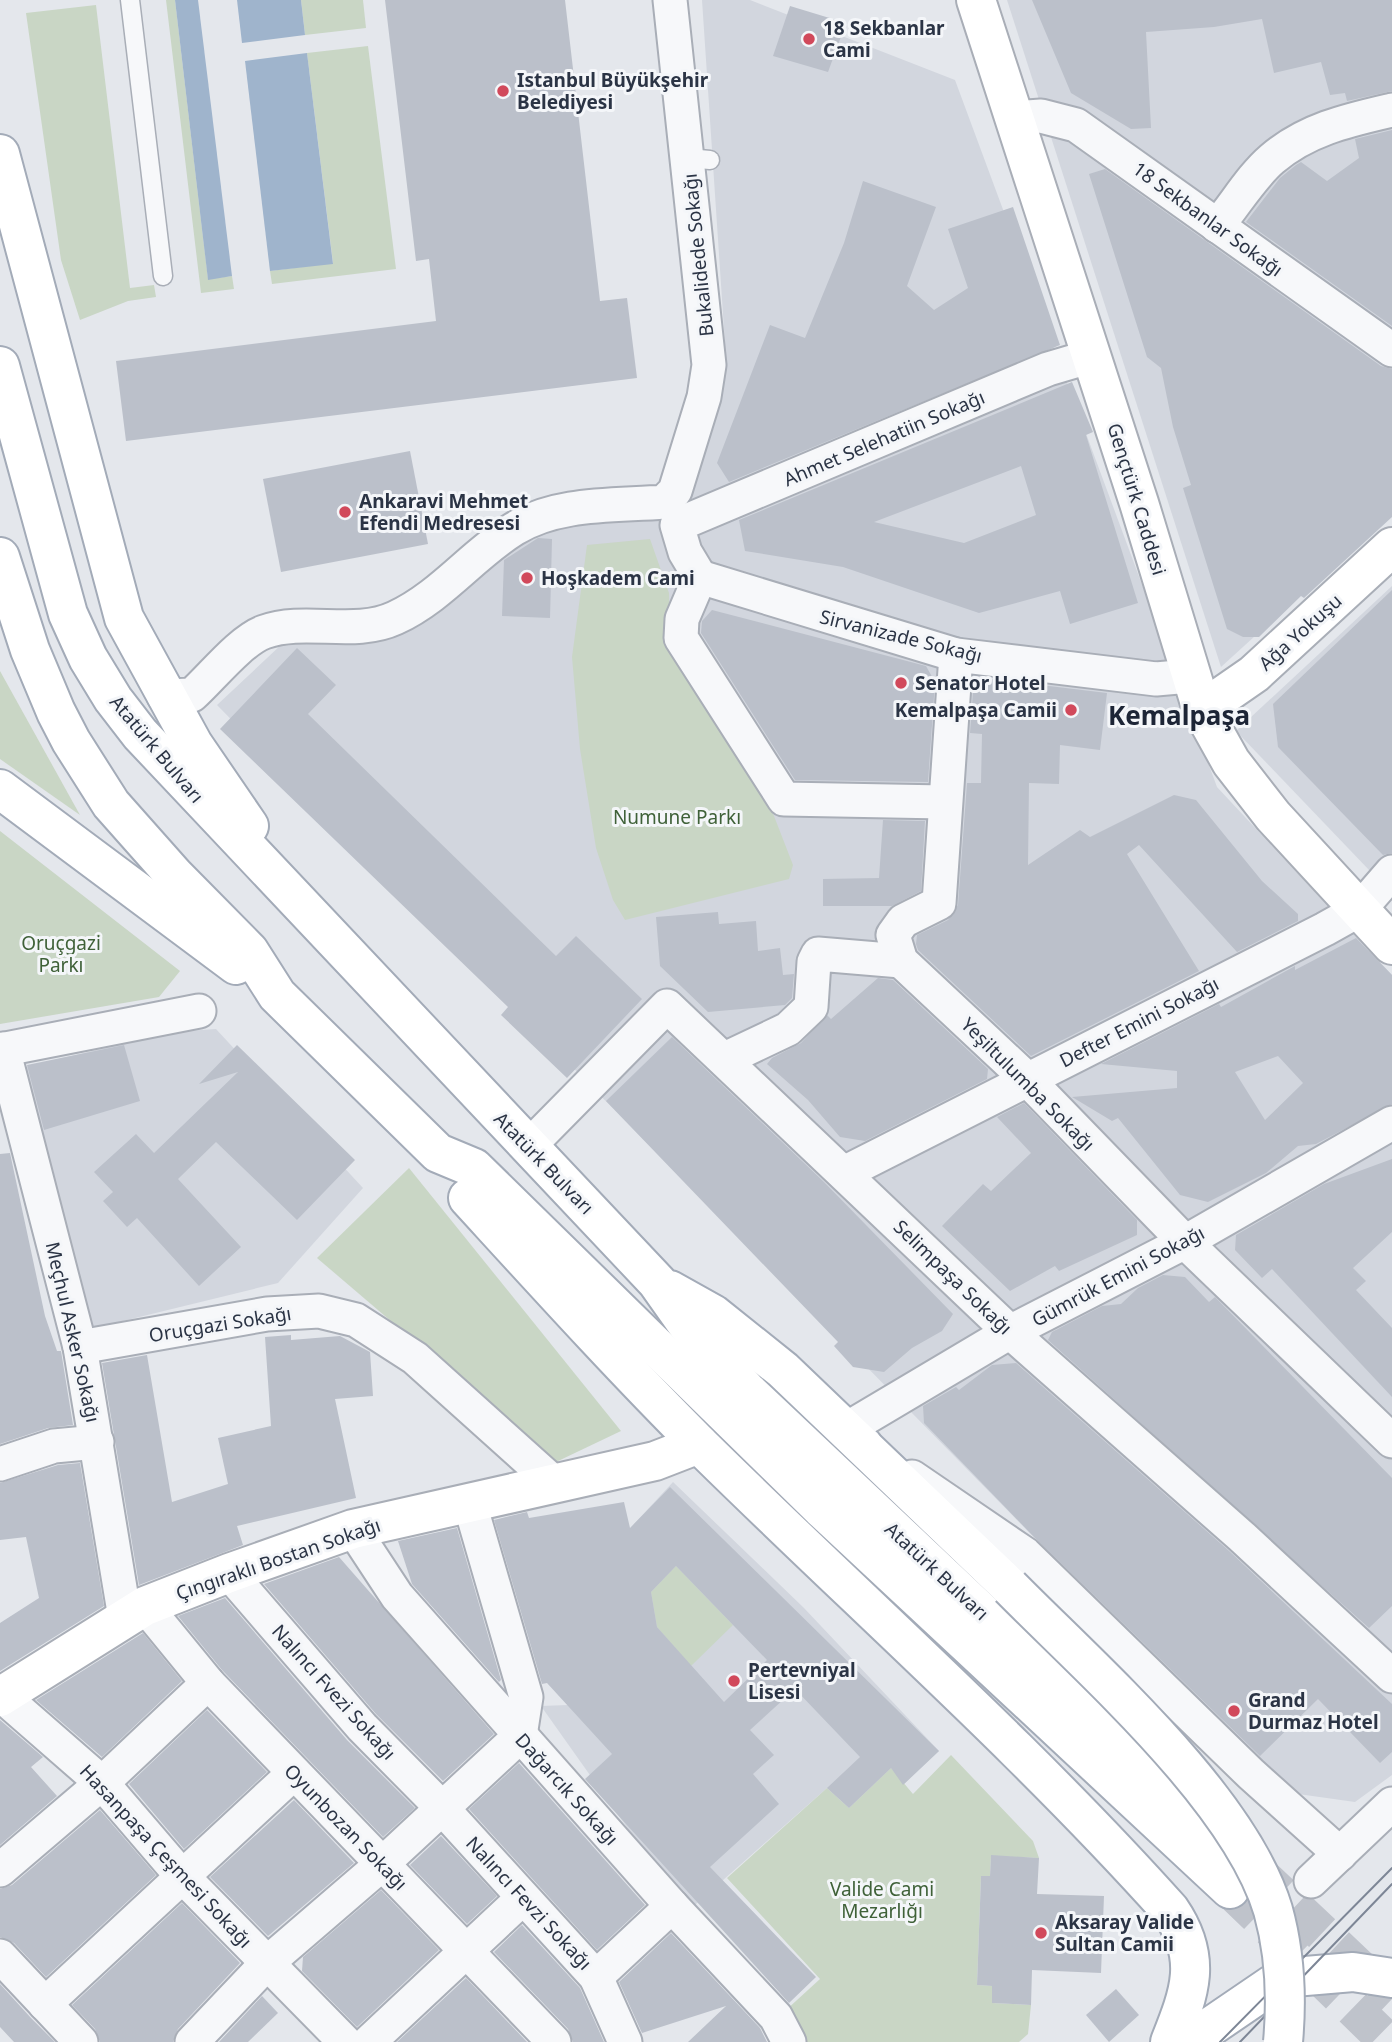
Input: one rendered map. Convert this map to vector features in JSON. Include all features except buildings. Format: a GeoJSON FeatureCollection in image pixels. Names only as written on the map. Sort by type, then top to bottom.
{"type":"FeatureCollection","features":[{"type":"Feature","properties":{"kind":"main road","name":"Gençtürk Caddesi"},"geometry":{"type":"LineString","coordinates":[[976,0],[1202,706],[1231,762],[1273,816],[1392,945]]}},
{"type":"Feature","properties":{"kind":"main road"},"geometry":{"type":"LineString","coordinates":[[0,154],[124,618],[164,696],[292,897]]}},
{"type":"Feature","properties":{"kind":"main road","name":"Atatürk Bulvarı"},"geometry":{"type":"LineString","coordinates":[[0,366],[68,614],[88,657],[113,699],[140,734],[656,1282],[686,1323],[773,1417],[1237,1874],[812,1499],[474,1168],[438,1153],[277,995],[249,951],[129,827],[89,772],[66,732],[37,670],[2,576]]}},
{"type":"Feature","properties":{"kind":"main road","name":"Ağa Yokuşu"},"geometry":{"type":"LineString","coordinates":[[1202,706],[1254,674],[1392,547]]}},
{"type":"Feature","properties":{"kind":"main road","name":"Ağa Yokuşu"},"geometry":{"type":"LineString","coordinates":[[1202,706],[1271,682],[1392,568]]}},
{"type":"Feature","properties":{"kind":"main road"},"geometry":{"type":"LineString","coordinates":[[0,789],[277,995]]}},
{"type":"Feature","properties":{"kind":"main road"},"geometry":{"type":"LineString","coordinates":[[438,1153],[449,1177],[570,1311],[699,1444],[1005,1738],[1170,1910],[1188,1942],[1192,1966],[1191,1982],[1170,2042]]}},
{"type":"Feature","properties":{"kind":"main road"},"geometry":{"type":"LineString","coordinates":[[656,1282],[713,1314],[783,1370],[1010,1587],[1175,1757],[1241,1841],[1268,1898],[1280,1944],[1285,1983],[1283,2042]]}},
{"type":"Feature","properties":{"kind":"main road","name":"Çıngıraklı Bostan Sokağı"},"geometry":{"type":"LineString","coordinates":[[1,1695],[135,1612],[229,1573],[353,1529],[655,1461],[699,1444]]}},
{"type":"Feature","properties":{"kind":"main road"},"geometry":{"type":"LineString","coordinates":[[1188,2042],[1282,1978],[1353,1972],[1392,1978]]}},
{"type":"Feature","properties":{"kind":"street","name":"Bukalidede Sokağı"},"geometry":{"type":"LineString","coordinates":[[670,0],[699,159],[709,365],[704,397],[684,469],[675,491],[671,514]]}},
{"type":"Feature","properties":{"kind":"street"},"geometry":{"type":"LineString","coordinates":[[1217,226],[1271,160],[1301,139],[1334,123],[1392,110]]}},
{"type":"Feature","properties":{"kind":"street","name":"18 Sekbanlar Sokağı"},"geometry":{"type":"LineString","coordinates":[[1013,118],[1041,116],[1076,125],[1392,350]]}},
{"type":"Feature","properties":{"kind":"street","name":"Ahmet Selehatiin Sokağı"},"geometry":{"type":"LineString","coordinates":[[164,696],[192,695],[247,643],[263,632],[309,627],[363,627],[395,618],[446,584],[514,529],[537,517],[575,509],[671,514],[1048,369],[1092,356]]}},
{"type":"Feature","properties":{"kind":"street"},"geometry":{"type":"LineString","coordinates":[[671,514],[685,552],[700,577],[682,619],[681,638],[784,799],[944,802]]}},
{"type":"Feature","properties":{"kind":"street","name":"Sirvanizade Sokağı"},"geometry":{"type":"LineString","coordinates":[[700,577],[956,655],[1156,679],[1202,706]]}},
{"type":"Feature","properties":{"kind":"street"},"geometry":{"type":"LineString","coordinates":[[725,1059],[789,1029],[811,1007],[814,962],[818,954],[901,961],[893,935],[903,921],[939,903],[956,655]]}},
{"type":"Feature","properties":{"kind":"street"},"geometry":{"type":"LineString","coordinates":[[1359,910],[1392,872]]}},
{"type":"Feature","properties":{"kind":"street","name":"Defter Emini Sokağı"},"geometry":{"type":"LineString","coordinates":[[844,1172],[1359,910]]}},
{"type":"Feature","properties":{"kind":"street","name":"Yeşiltulumba Sokağı"},"geometry":{"type":"LineString","coordinates":[[901,961],[1026,1078],[1185,1242],[1389,1432]]}},
{"type":"Feature","properties":{"kind":"street","name":"Selimpaşa Sokağı"},"geometry":{"type":"LineString","coordinates":[[528,1147],[667,1006],[1010,1332],[1276,1568],[1392,1676]]}},
{"type":"Feature","properties":{"kind":"street"},"geometry":{"type":"LineString","coordinates":[[2,1050],[200,1012]]}},
{"type":"Feature","properties":{"kind":"street","name":"Meçhul Asker Sokağı"},"geometry":{"type":"LineString","coordinates":[[2,1050],[80,1347],[97,1442],[135,1612]]}},
{"type":"Feature","properties":{"kind":"street","name":"Gümrük Emini Sokağı"},"geometry":{"type":"LineString","coordinates":[[845,1430],[1010,1332],[1185,1242],[1392,1123]]}},
{"type":"Feature","properties":{"kind":"street","name":"Oruçgazi Sokağı"},"geometry":{"type":"LineString","coordinates":[[80,1347],[267,1314],[319,1311],[356,1320],[415,1358],[554,1482]]}},
{"type":"Feature","properties":{"kind":"street"},"geometry":{"type":"LineString","coordinates":[[845,1430],[1025,1554],[1251,1774],[1340,1854]]}},
{"type":"Feature","properties":{"kind":"street"},"geometry":{"type":"LineString","coordinates":[[0,1464],[54,1446],[97,1442]]}},
{"type":"Feature","properties":{"kind":"street"},"geometry":{"type":"LineString","coordinates":[[192,2042],[267,1963],[382,1864],[520,1736],[526,1698],[469,1502]]}},
{"type":"Feature","properties":{"kind":"street","name":"Dağarcık Sokağı"},"geometry":{"type":"LineString","coordinates":[[353,1529],[397,1596],[672,1906],[776,2017],[789,2042]]}},
{"type":"Feature","properties":{"kind":"street","name":"Nalıncı Fvezi Sokağı"},"geometry":{"type":"LineString","coordinates":[[229,1573],[362,1727],[442,1808]]}},
{"type":"Feature","properties":{"kind":"street","name":"Oyunbozan Sokağı"},"geometry":{"type":"LineString","coordinates":[[135,1612],[208,1683],[554,2042]]}},
{"type":"Feature","properties":{"kind":"street"},"geometry":{"type":"LineString","coordinates":[[0,1870],[103,1783],[208,1683]]}},
{"type":"Feature","properties":{"kind":"street","name":"Hasanpaşa Çeşmesi Sokağı"},"geometry":{"type":"LineString","coordinates":[[1,1695],[103,1783],[183,1878],[345,2042]]}},
{"type":"Feature","properties":{"kind":"street"},"geometry":{"type":"LineString","coordinates":[[45,2004],[294,1773]]}},
{"type":"Feature","properties":{"kind":"street"},"geometry":{"type":"LineString","coordinates":[[1311,1881],[1392,1804]]}},
{"type":"Feature","properties":{"kind":"street","name":"Nalıncı Fevzi Sokağı"},"geometry":{"type":"LineString","coordinates":[[442,1808],[596,1977],[625,2042]]}},
{"type":"Feature","properties":{"kind":"street"},"geometry":{"type":"LineString","coordinates":[[369,2042],[523,1898]]}},
{"type":"Feature","properties":{"kind":"street"},"geometry":{"type":"LineString","coordinates":[[596,1977],[672,1906]]}},
{"type":"Feature","properties":{"kind":"street"},"geometry":{"type":"LineString","coordinates":[[0,1956],[81,2042]]}},
{"type":"Feature","properties":{"kind":"lane"},"geometry":{"type":"LineString","coordinates":[[130,0],[163,276]]}},
{"type":"Feature","properties":{"kind":"shaded area"},"geometry":{"type":"Polygon","coordinates":[[[702,0],[750,0],[955,80],[1217,787],[1392,975],[1392,1775],[1355,1802],[1284,1792],[217,705],[282,644],[381,640],[530,534],[691,499],[725,344],[702,0]]]}},
{"type":"Feature","properties":{"kind":"shaded area"},"geometry":{"type":"Polygon","coordinates":[[[1007,0],[1392,0],[1392,511],[1221,667],[1007,0]]]}},
{"type":"Feature","properties":{"kind":"shaded area"},"geometry":{"type":"Polygon","coordinates":[[[1392,586],[1392,894],[1236,731],[1392,586]]]}},
{"type":"Feature","properties":{"kind":"shaded area"},"geometry":{"type":"Polygon","coordinates":[[[216,1029],[363,1188],[278,1283],[90,1329],[21,1068],[171,1032],[216,1029]]]}},
{"type":"Feature","properties":{"kind":"shaded area","name":"Pertevniyal Lisesi"},"geometry":{"type":"Polygon","coordinates":[[[673,1482],[804,1608],[939,1751],[903,1785],[891,1769],[849,1808],[827,1788],[687,1912],[541,1706],[568,1705],[634,1524],[673,1482]]]}},
{"type":"Feature","properties":{"kind":"green space"},"geometry":{"type":"Polygon","coordinates":[[[166,0],[175,0],[208,279],[232,276],[234,289],[201,293],[166,0]]]}},
{"type":"Feature","properties":{"kind":"green space"},"geometry":{"type":"Polygon","coordinates":[[[301,0],[363,0],[366,28],[305,35],[301,0]]]}},
{"type":"Feature","properties":{"kind":"green space"},"geometry":{"type":"Polygon","coordinates":[[[96,5],[130,288],[154,285],[156,297],[128,301],[80,320],[61,260],[26,13],[96,5]]]}},
{"type":"Feature","properties":{"kind":"green space"},"geometry":{"type":"Polygon","coordinates":[[[368,46],[396,269],[272,284],[270,271],[333,263],[307,53],[368,46]]]}},
{"type":"Feature","properties":{"kind":"green space","name":"Numune Parkı"},"geometry":{"type":"Polygon","coordinates":[[[650,539],[669,593],[670,636],[697,675],[774,816],[793,865],[789,879],[625,920],[613,900],[596,848],[580,749],[572,657],[587,545],[650,539]]]}},
{"type":"Feature","properties":{"kind":"green space"},"geometry":{"type":"Polygon","coordinates":[[[0,671],[80,815],[0,759],[0,671]]]}},
{"type":"Feature","properties":{"kind":"green space","name":"Oruçgazi Parkı"},"geometry":{"type":"Polygon","coordinates":[[[0,831],[180,971],[159,997],[0,1024],[0,831]]]}},
{"type":"Feature","properties":{"kind":"green space"},"geometry":{"type":"Polygon","coordinates":[[[409,1168],[621,1431],[556,1462],[317,1258],[409,1168]]]}},
{"type":"Feature","properties":{"kind":"green space"},"geometry":{"type":"Polygon","coordinates":[[[676,1566],[733,1625],[691,1666],[657,1627],[651,1592],[676,1566]]]}},
{"type":"Feature","properties":{"kind":"green space","name":"Valide Cami Mezarlığı"},"geometry":{"type":"Polygon","coordinates":[[[951,1755],[1033,1841],[1039,1858],[991,1856],[990,1876],[981,1876],[977,1985],[993,1986],[992,2003],[1031,2005],[1028,2034],[1019,2042],[801,2042],[785,2011],[820,1979],[727,1878],[827,1788],[849,1808],[891,1768],[913,1794],[951,1755]]]}},
{"type":"Feature","properties":{"kind":"water"},"geometry":{"type":"Polygon","coordinates":[[[175,0],[198,0],[232,276],[208,280],[175,0]]]}},
{"type":"Feature","properties":{"kind":"water"},"geometry":{"type":"Polygon","coordinates":[[[237,0],[301,0],[305,35],[242,43],[237,0]]]}},
{"type":"Feature","properties":{"kind":"water"},"geometry":{"type":"Polygon","coordinates":[[[307,53],[333,264],[270,271],[245,61],[307,53]]]}},
{"type":"Feature","properties":{"kind":"tunnel"},"geometry":{"type":"LineString","coordinates":[[1253,1868],[1392,1999]]}},
{"type":"Feature","properties":{"kind":"tunnel"},"geometry":{"type":"LineString","coordinates":[[1230,1889],[1388,2042]]}},
{"type":"Feature","properties":{"kind":"tram line"},"geometry":{"type":"LineString","coordinates":[[1220,2042],[1392,1868]]}},
{"type":"Feature","properties":{"kind":"tram line"},"geometry":{"type":"LineString","coordinates":[[1240,2042],[1392,1884]]}},
{"type":"Feature","properties":{"kind":"place","name":"18 Sekbanlar Cami"},"geometry":{"type":"Point","coordinates":[809,39]}},
{"type":"Feature","properties":{"kind":"place","name":"Istanbul Büyükşehir Belediyesi"},"geometry":{"type":"Point","coordinates":[503,91]}},
{"type":"Feature","properties":{"kind":"place","name":"Ankaravi Mehmet Efendi Medresesi"},"geometry":{"type":"Point","coordinates":[345,512]}},
{"type":"Feature","properties":{"kind":"place","name":"Hoşkadem Cami"},"geometry":{"type":"Point","coordinates":[527,578]}},
{"type":"Feature","properties":{"kind":"place","name":"Senator Hotel"},"geometry":{"type":"Point","coordinates":[901,683]}},
{"type":"Feature","properties":{"kind":"place","name":"Kemalpaşa Camii"},"geometry":{"type":"Point","coordinates":[1071,710]}},
{"type":"Feature","properties":{"kind":"place","name":"Pertevniyal Lisesi"},"geometry":{"type":"Point","coordinates":[734,1681]}},
{"type":"Feature","properties":{"kind":"place","name":"Grand Durmaz Hotel"},"geometry":{"type":"Point","coordinates":[1234,1711]}},
{"type":"Feature","properties":{"kind":"place","name":"Aksaray Valide Sultan Camii"},"geometry":{"type":"Point","coordinates":[1041,1933]}},
{"type":"Feature","properties":{"kind":"district","name":"Kemalpaşa"},"geometry":{"type":"Point","coordinates":[1179,716]}}]}
